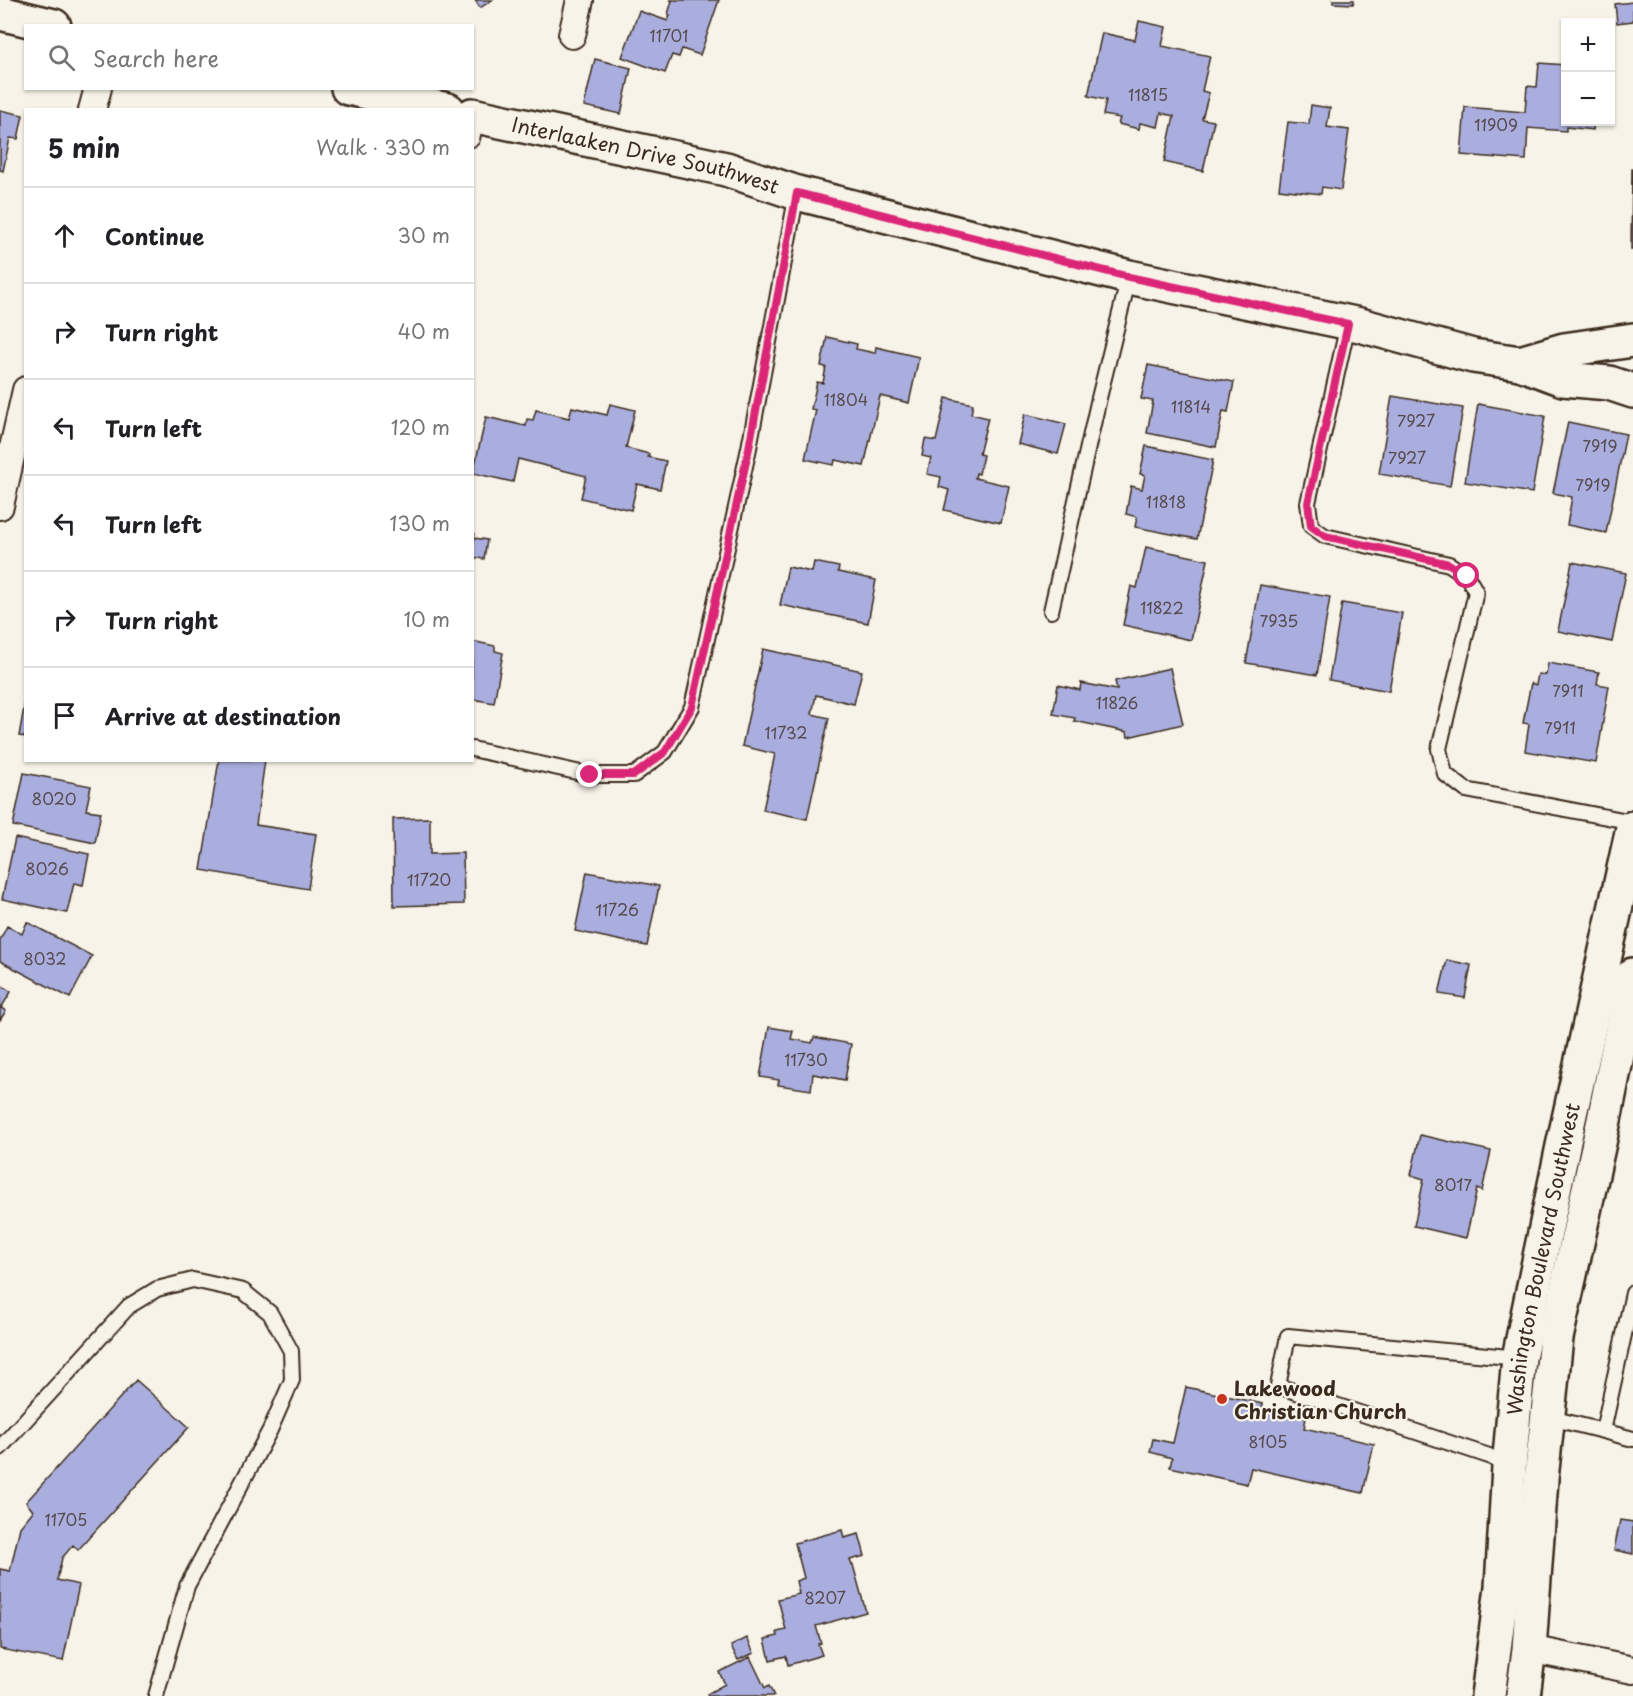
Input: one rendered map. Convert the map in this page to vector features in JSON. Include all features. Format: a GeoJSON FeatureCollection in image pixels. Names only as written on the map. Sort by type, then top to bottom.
{"type":"FeatureCollection","features":[{"type":"Feature","properties":{"kind":"main road"},"geometry":{"type":"LineString","coordinates":[[0,13],[46,24]]}},
{"type":"Feature","properties":{"kind":"main road","name":"Interlaaken Drive Southwest"},"geometry":{"type":"LineString","coordinates":[[356,90],[423,108]]}},
{"type":"Feature","properties":{"kind":"main road","name":"Interlaaken Drive Southwest"},"geometry":{"type":"LineString","coordinates":[[474,121],[726,168],[797,193],[1129,277],[1395,334],[1473,356],[1520,363],[1563,379],[1609,383],[1633,391]]}},
{"type":"Feature","properties":{"kind":"main road","name":"Interlaaken Drive Southwest"},"geometry":{"type":"LineString","coordinates":[[1520,363],[1564,350],[1633,340]]}},
{"type":"Feature","properties":{"kind":"main road","name":"Washington Boulevard Southwest"},"geometry":{"type":"LineString","coordinates":[[1488,1696],[1502,1587],[1509,1467],[1519,1358],[1633,828]]}},
{"type":"Feature","properties":{"kind":"main road","name":"Washington Boulevard Southwest"},"geometry":{"type":"LineString","coordinates":[[1523,1696],[1529,1649],[1541,1479],[1556,1338],[1632,982]]}},
{"type":"Feature","properties":{"kind":"street"},"geometry":{"type":"LineString","coordinates":[[572,35],[579,0]]}},
{"type":"Feature","properties":{"kind":"street"},"geometry":{"type":"LineString","coordinates":[[93,108],[97,90]]}},
{"type":"Feature","properties":{"kind":"street"},"geometry":{"type":"LineString","coordinates":[[0,506],[24,399]]}},
{"type":"Feature","properties":{"kind":"street"},"geometry":{"type":"LineString","coordinates":[[1529,1649],[1633,1670]]}},
{"type":"Feature","properties":{"kind":"lane"},"geometry":{"type":"LineString","coordinates":[[474,749],[590,775],[634,775],[665,752],[692,707],[749,448],[797,193]]}},
{"type":"Feature","properties":{"kind":"lane"},"geometry":{"type":"LineString","coordinates":[[1051,610],[1129,277]]}},
{"type":"Feature","properties":{"kind":"lane"},"geometry":{"type":"LineString","coordinates":[[1348,324],[1308,503],[1311,526],[1325,536],[1449,564],[1467,576],[1476,592],[1438,749],[1445,774],[1466,790],[1633,822]]}},
{"type":"Feature","properties":{"kind":"lane"},"geometry":{"type":"LineString","coordinates":[[0,1448],[129,1306],[157,1288],[193,1280],[213,1284],[243,1291],[270,1312],[291,1351],[292,1380],[270,1430],[187,1587],[156,1696]]}},
{"type":"Feature","properties":{"kind":"lane"},"geometry":{"type":"LineString","coordinates":[[1604,1431],[1628,1346],[1633,1293]]}},
{"type":"Feature","properties":{"kind":"lane"},"geometry":{"type":"LineString","coordinates":[[1509,1467],[1489,1456],[1278,1386],[1288,1336],[1519,1358]]}},
{"type":"Feature","properties":{"kind":"lane"},"geometry":{"type":"LineString","coordinates":[[1547,1416],[1633,1439]]}},
{"type":"Feature","properties":{"kind":"building"},"geometry":{"type":"Polygon","coordinates":[[[475,0],[492,0],[480,8],[475,0]]]}},
{"type":"Feature","properties":{"kind":"building"},"geometry":{"type":"Polygon","coordinates":[[[670,0],[719,0],[700,55],[682,49],[679,57],[672,55],[665,73],[622,57],[639,11],[668,21],[672,1],[670,0]]]}},
{"type":"Feature","properties":{"kind":"building"},"geometry":{"type":"Polygon","coordinates":[[[1333,0],[1354,0],[1353,4],[1333,3],[1333,0]]]}},
{"type":"Feature","properties":{"kind":"building"},"geometry":{"type":"Polygon","coordinates":[[[1633,2],[1633,21],[1617,23],[1615,4],[1633,2]]]}},
{"type":"Feature","properties":{"kind":"building"},"geometry":{"type":"Polygon","coordinates":[[[1139,21],[1166,27],[1162,46],[1210,56],[1202,91],[1209,93],[1202,119],[1214,121],[1203,171],[1164,162],[1174,116],[1161,113],[1158,127],[1140,123],[1139,129],[1118,124],[1120,118],[1103,115],[1106,100],[1088,96],[1102,33],[1135,40],[1139,21]]]}},
{"type":"Feature","properties":{"kind":"building"},"geometry":{"type":"Polygon","coordinates":[[[595,59],[631,68],[621,114],[584,106],[595,59]]]}},
{"type":"Feature","properties":{"kind":"building"},"geometry":{"type":"Polygon","coordinates":[[[1539,63],[1561,65],[1561,126],[1594,126],[1593,130],[1566,127],[1566,131],[1528,128],[1526,160],[1461,155],[1465,107],[1525,112],[1527,86],[1537,87],[1539,63]]]}},
{"type":"Feature","properties":{"kind":"building"},"geometry":{"type":"Polygon","coordinates":[[[1311,105],[1330,108],[1327,127],[1349,130],[1341,190],[1322,187],[1321,194],[1279,189],[1288,122],[1309,124],[1311,105]]]}},
{"type":"Feature","properties":{"kind":"building"},"geometry":{"type":"Polygon","coordinates":[[[0,110],[23,115],[18,139],[10,138],[3,171],[0,170],[0,110]]]}},
{"type":"Feature","properties":{"kind":"building"},"geometry":{"type":"Polygon","coordinates":[[[1632,169],[1633,249],[1631,249],[1632,169]]]}},
{"type":"Feature","properties":{"kind":"building"},"geometry":{"type":"Polygon","coordinates":[[[827,337],[857,344],[856,349],[875,353],[876,347],[919,357],[909,403],[880,396],[864,466],[835,460],[834,465],[805,459],[816,410],[811,409],[817,382],[823,383],[826,367],[821,366],[827,337]]]}},
{"type":"Feature","properties":{"kind":"building"},"geometry":{"type":"Polygon","coordinates":[[[1148,365],[1234,382],[1228,412],[1223,411],[1216,447],[1147,433],[1153,401],[1141,399],[1148,365]]]}},
{"type":"Feature","properties":{"kind":"building"},"geometry":{"type":"Polygon","coordinates":[[[1392,396],[1463,408],[1450,486],[1379,474],[1392,396]]]}},
{"type":"Feature","properties":{"kind":"building"},"geometry":{"type":"Polygon","coordinates":[[[946,398],[973,404],[971,414],[988,418],[979,454],[983,455],[979,474],[976,473],[975,478],[1009,486],[1001,523],[944,510],[949,490],[939,487],[941,477],[927,474],[931,458],[922,456],[925,439],[936,441],[946,398]]]}},
{"type":"Feature","properties":{"kind":"building"},"geometry":{"type":"Polygon","coordinates":[[[610,404],[635,410],[626,448],[666,461],[660,489],[637,484],[631,510],[581,498],[586,476],[518,459],[513,482],[474,473],[486,417],[526,426],[527,419],[533,420],[536,410],[569,418],[572,407],[607,415],[610,404]]]}},
{"type":"Feature","properties":{"kind":"building"},"geometry":{"type":"Polygon","coordinates":[[[1478,404],[1545,416],[1532,493],[1465,482],[1478,404]]]}},
{"type":"Feature","properties":{"kind":"building"},"geometry":{"type":"Polygon","coordinates":[[[1025,414],[1066,424],[1058,454],[1018,444],[1025,414]]]}},
{"type":"Feature","properties":{"kind":"building"},"geometry":{"type":"Polygon","coordinates":[[[1568,422],[1626,434],[1606,533],[1567,525],[1572,497],[1553,493],[1568,422]]]}},
{"type":"Feature","properties":{"kind":"building"},"geometry":{"type":"Polygon","coordinates":[[[1146,446],[1213,460],[1197,539],[1135,527],[1137,517],[1126,514],[1131,486],[1142,489],[1145,475],[1140,474],[1146,446]]]}},
{"type":"Feature","properties":{"kind":"building"},"geometry":{"type":"Polygon","coordinates":[[[474,538],[487,540],[484,559],[474,557],[474,538]]]}},
{"type":"Feature","properties":{"kind":"building"},"geometry":{"type":"Polygon","coordinates":[[[1146,547],[1208,560],[1191,640],[1123,625],[1131,586],[1137,588],[1146,547]]]}},
{"type":"Feature","properties":{"kind":"building"},"geometry":{"type":"Polygon","coordinates":[[[814,562],[839,567],[838,572],[876,580],[868,623],[780,605],[788,567],[812,572],[814,562]]]}},
{"type":"Feature","properties":{"kind":"building"},"geometry":{"type":"Polygon","coordinates":[[[1572,562],[1626,573],[1612,642],[1558,631],[1572,562]]]}},
{"type":"Feature","properties":{"kind":"building"},"geometry":{"type":"Polygon","coordinates":[[[1260,585],[1330,597],[1317,675],[1246,663],[1260,585]]]}},
{"type":"Feature","properties":{"kind":"building"},"geometry":{"type":"Polygon","coordinates":[[[1342,603],[1402,613],[1389,691],[1329,680],[1342,603]]]}},
{"type":"Feature","properties":{"kind":"building"},"geometry":{"type":"Polygon","coordinates":[[[474,641],[495,646],[495,651],[503,653],[494,703],[474,699],[474,641]]]}},
{"type":"Feature","properties":{"kind":"building"},"geometry":{"type":"Polygon","coordinates":[[[763,649],[862,671],[854,704],[816,695],[812,714],[829,718],[807,819],[763,810],[775,754],[742,746],[763,649]]]}},
{"type":"Feature","properties":{"kind":"building"},"geometry":{"type":"Polygon","coordinates":[[[1548,663],[1599,672],[1597,684],[1609,686],[1596,763],[1525,751],[1529,724],[1523,723],[1531,683],[1536,685],[1538,674],[1546,675],[1548,663]]]}},
{"type":"Feature","properties":{"kind":"building"},"geometry":{"type":"Polygon","coordinates":[[[1170,668],[1183,724],[1128,737],[1127,732],[1074,721],[1075,718],[1053,714],[1058,685],[1080,690],[1081,683],[1117,690],[1115,681],[1170,668]]]}},
{"type":"Feature","properties":{"kind":"building"},"geometry":{"type":"Polygon","coordinates":[[[24,708],[24,737],[19,736],[24,708]]]}},
{"type":"Feature","properties":{"kind":"building"},"geometry":{"type":"Polygon","coordinates":[[[219,762],[265,762],[256,825],[316,834],[308,889],[201,870],[219,762]]]}},
{"type":"Feature","properties":{"kind":"building"},"geometry":{"type":"Polygon","coordinates":[[[24,773],[91,786],[86,810],[101,812],[95,843],[13,826],[24,773]]]}},
{"type":"Feature","properties":{"kind":"building"},"geometry":{"type":"Polygon","coordinates":[[[430,818],[430,854],[463,853],[464,904],[394,906],[393,819],[430,818]]]}},
{"type":"Feature","properties":{"kind":"building"},"geometry":{"type":"Polygon","coordinates":[[[15,838],[89,854],[83,885],[74,883],[67,913],[2,899],[15,838]]]}},
{"type":"Feature","properties":{"kind":"building"},"geometry":{"type":"Polygon","coordinates":[[[587,872],[659,886],[647,946],[575,931],[587,872]]]}},
{"type":"Feature","properties":{"kind":"building"},"geometry":{"type":"Polygon","coordinates":[[[27,922],[92,956],[70,998],[0,961],[0,940],[7,926],[22,934],[27,922]]]}},
{"type":"Feature","properties":{"kind":"building"},"geometry":{"type":"Polygon","coordinates":[[[1447,960],[1471,965],[1465,998],[1439,994],[1447,960]]]}},
{"type":"Feature","properties":{"kind":"building"},"geometry":{"type":"Polygon","coordinates":[[[0,984],[11,992],[1,1008],[6,1011],[0,1020],[0,984]]]}},
{"type":"Feature","properties":{"kind":"building"},"geometry":{"type":"Polygon","coordinates":[[[769,1027],[793,1031],[791,1039],[812,1043],[814,1037],[851,1044],[845,1080],[813,1074],[811,1090],[778,1085],[779,1080],[760,1077],[769,1027]]]}},
{"type":"Feature","properties":{"kind":"building"},"geometry":{"type":"Polygon","coordinates":[[[1420,1135],[1491,1151],[1482,1191],[1477,1189],[1466,1238],[1414,1226],[1424,1179],[1411,1175],[1420,1135]]]}},
{"type":"Feature","properties":{"kind":"building"},"geometry":{"type":"Polygon","coordinates":[[[136,1380],[189,1427],[78,1550],[73,1545],[62,1558],[57,1580],[79,1585],[63,1661],[0,1649],[0,1569],[10,1571],[20,1527],[33,1511],[26,1502],[136,1380]]]}},
{"type":"Feature","properties":{"kind":"building"},"geometry":{"type":"Polygon","coordinates":[[[1186,1387],[1263,1404],[1262,1408],[1306,1418],[1304,1428],[1374,1444],[1363,1493],[1251,1468],[1247,1484],[1170,1467],[1172,1458],[1150,1452],[1153,1439],[1173,1443],[1186,1387]]]}},
{"type":"Feature","properties":{"kind":"building"},"geometry":{"type":"Polygon","coordinates":[[[1620,1520],[1633,1522],[1633,1554],[1614,1550],[1620,1520]]]}},
{"type":"Feature","properties":{"kind":"building"},"geometry":{"type":"Polygon","coordinates":[[[842,1530],[844,1538],[859,1534],[865,1556],[850,1560],[866,1612],[816,1626],[822,1655],[788,1665],[786,1656],[770,1660],[765,1639],[778,1636],[777,1632],[786,1630],[778,1599],[799,1594],[796,1581],[804,1578],[795,1543],[842,1530]]]}},
{"type":"Feature","properties":{"kind":"building"},"geometry":{"type":"Polygon","coordinates":[[[747,1638],[754,1653],[738,1660],[731,1646],[747,1638]]]}},
{"type":"Feature","properties":{"kind":"building"},"geometry":{"type":"Polygon","coordinates":[[[750,1657],[765,1688],[769,1686],[774,1696],[708,1696],[707,1694],[725,1684],[719,1672],[750,1657]]]}},
{"type":"Feature","properties":{"kind":"place","name":"Lakewood Christian Church"},"geometry":{"type":"Point","coordinates":[1222,1399]}},
{"type":"Feature","properties":{"kind":"route"},"geometry":{"type":"LineString","coordinates":[[590,775],[634,775],[665,752],[692,707],[749,448],[797,193],[1129,277],[1348,324],[1308,503],[1311,526],[1325,536],[1449,564],[1467,576]]}}]}
